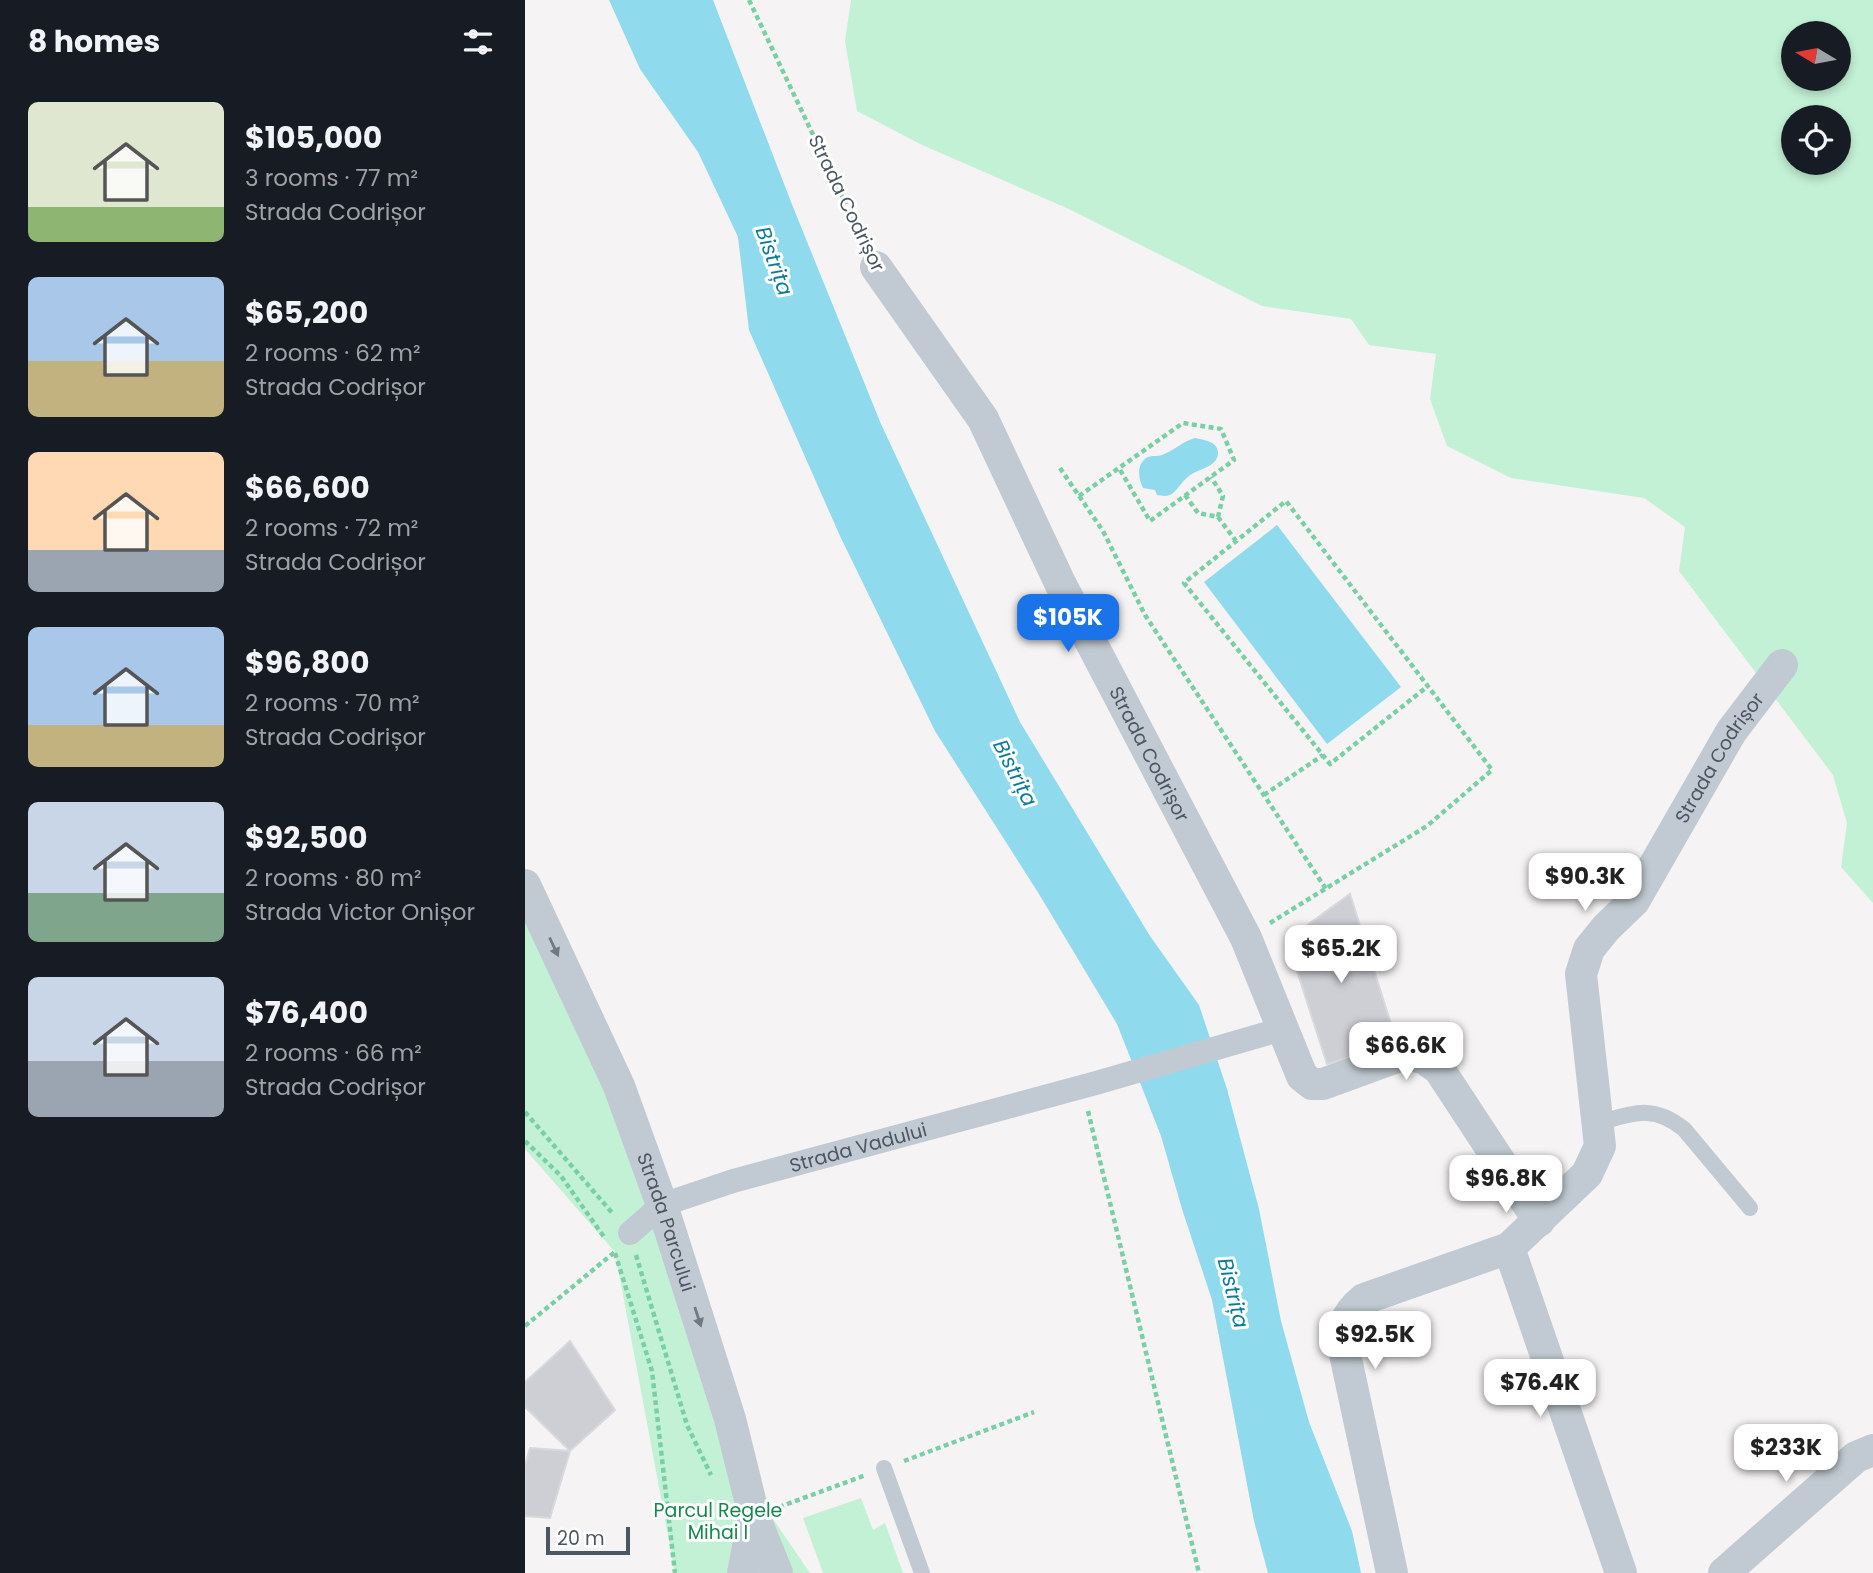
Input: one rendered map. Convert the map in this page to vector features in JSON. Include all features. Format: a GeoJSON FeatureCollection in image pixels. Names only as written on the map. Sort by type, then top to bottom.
{"type":"FeatureCollection","features":[{"type":"Feature","properties":{"kind":"street","name":"Strada Codrișor"},"geometry":{"type":"LineString","coordinates":[[876,267],[983,419],[1060,583],[1246,938],[1302,1076],[1312,1084],[1323,1084],[1405,1055],[1424,1058],[1439,1069],[1539,1221]]}},
{"type":"Feature","properties":{"kind":"street","name":"Strada Codrișor"},"geometry":{"type":"LineString","coordinates":[[1509,1248],[1587,1174],[1600,1146],[1581,974],[1589,949],[1634,901],[1731,732],[1782,664]]}},
{"type":"Feature","properties":{"kind":"street","name":"Strada Parcului"},"geometry":{"type":"LineString","coordinates":[[525,886],[619,1086],[662,1205],[730,1419],[754,1516],[743,1573]]}},
{"type":"Feature","properties":{"kind":"street","name":"Strada Vadului"},"geometry":{"type":"LineString","coordinates":[[622,1243],[662,1205],[733,1181],[1089,1085],[1282,1029]]}},
{"type":"Feature","properties":{"kind":"street"},"geometry":{"type":"LineString","coordinates":[[1392,1573],[1345,1354],[1343,1336],[1346,1319],[1353,1308],[1364,1299],[1509,1248],[1621,1573]]}},
{"type":"Feature","properties":{"kind":"street"},"geometry":{"type":"LineString","coordinates":[[1724,1573],[1856,1457],[1873,1450]]}},
{"type":"Feature","properties":{"kind":"street"},"geometry":{"type":"LineString","coordinates":[[754,1516],[776,1573]]}},
{"type":"Feature","properties":{"kind":"lane"},"geometry":{"type":"LineString","coordinates":[[1598,1123],[1647,1112],[1672,1119],[1684,1129],[1750,1209]]}},
{"type":"Feature","properties":{"kind":"lane"},"geometry":{"type":"LineString","coordinates":[[884,1468],[922,1573]]}},
{"type":"Feature","properties":{"kind":"path","name":"Strada Codrișor"},"geometry":{"type":"LineString","coordinates":[[748,0],[876,267]]}},
{"type":"Feature","properties":{"kind":"path"},"geometry":{"type":"LineString","coordinates":[[1079,496],[1119,468],[1184,423],[1220,429],[1234,460],[1150,521],[1119,468]]}},
{"type":"Feature","properties":{"kind":"path"},"geometry":{"type":"LineString","coordinates":[[1060,468],[1103,531],[1145,615],[1326,889]]}},
{"type":"Feature","properties":{"kind":"path"},"geometry":{"type":"LineString","coordinates":[[1211,477],[1223,496],[1218,517]]}},
{"type":"Feature","properties":{"kind":"path"},"geometry":{"type":"LineString","coordinates":[[1185,495],[1198,513],[1218,517],[1236,541]]}},
{"type":"Feature","properties":{"kind":"path"},"geometry":{"type":"LineString","coordinates":[[1246,938],[1427,826],[1492,770],[1428,686],[1286,501],[1184,583],[1330,764],[1428,686]]}},
{"type":"Feature","properties":{"kind":"path"},"geometry":{"type":"LineString","coordinates":[[1264,795],[1322,755]]}},
{"type":"Feature","properties":{"kind":"path"},"geometry":{"type":"LineString","coordinates":[[1089,1085],[1199,1573]]}},
{"type":"Feature","properties":{"kind":"path"},"geometry":{"type":"LineString","coordinates":[[525,1112],[622,1243],[687,1425],[715,1483]]}},
{"type":"Feature","properties":{"kind":"path"},"geometry":{"type":"LineString","coordinates":[[525,1141],[622,1243],[652,1371],[675,1573]]}},
{"type":"Feature","properties":{"kind":"path"},"geometry":{"type":"LineString","coordinates":[[525,1326],[622,1243]]}},
{"type":"Feature","properties":{"kind":"green space"},"geometry":{"type":"Polygon","coordinates":[[[851,0],[1873,0],[1873,903],[1841,867],[1847,823],[1833,775],[1679,571],[1685,527],[1644,498],[1511,478],[1447,446],[1430,399],[1436,354],[1369,345],[1351,319],[1262,306],[1071,210],[920,144],[857,111],[845,41],[851,0]]]}},
{"type":"Feature","properties":{"kind":"green space","name":"Parcul Regele Mihai I"},"geometry":{"type":"Polygon","coordinates":[[[525,914],[662,1205],[769,1510],[810,1573],[675,1573],[615,1252],[525,1149],[525,914]]]}},
{"type":"Feature","properties":{"kind":"green space"},"geometry":{"type":"Polygon","coordinates":[[[861,1498],[873,1530],[885,1523],[903,1573],[823,1573],[803,1518],[861,1498]]]}},
{"type":"Feature","properties":{"kind":"water","name":"Bistrița"},"geometry":{"type":"Polygon","coordinates":[[[609,0],[713,0],[881,424],[1020,722],[1150,936],[1199,1005],[1227,1089],[1259,1209],[1281,1321],[1309,1422],[1352,1531],[1361,1573],[1268,1573],[1254,1521],[1212,1300],[1161,1136],[1117,1024],[1039,894],[935,731],[840,536],[749,330],[738,237],[698,152],[640,69],[609,0]]]}},
{"type":"Feature","properties":{"kind":"water"},"geometry":{"type":"Polygon","coordinates":[[[1195,438],[1215,445],[1218,452],[1215,461],[1189,476],[1169,495],[1157,495],[1155,490],[1143,488],[1139,471],[1144,460],[1150,456],[1162,455],[1195,438]]]}},
{"type":"Feature","properties":{"kind":"water"},"geometry":{"type":"Polygon","coordinates":[[[1277,525],[1401,687],[1327,744],[1204,582],[1277,525]]]}},
{"type":"Feature","properties":{"kind":"building"},"geometry":{"type":"Polygon","coordinates":[[[1350,894],[1397,1043],[1327,1064],[1287,940],[1350,894]]]}},
{"type":"Feature","properties":{"kind":"building"},"geometry":{"type":"Polygon","coordinates":[[[570,1341],[615,1410],[570,1451],[525,1407],[525,1382],[570,1341]]]}},
{"type":"Feature","properties":{"kind":"building"},"geometry":{"type":"Polygon","coordinates":[[[530,1448],[570,1451],[550,1518],[525,1516],[525,1466],[530,1448]]]}}]}
